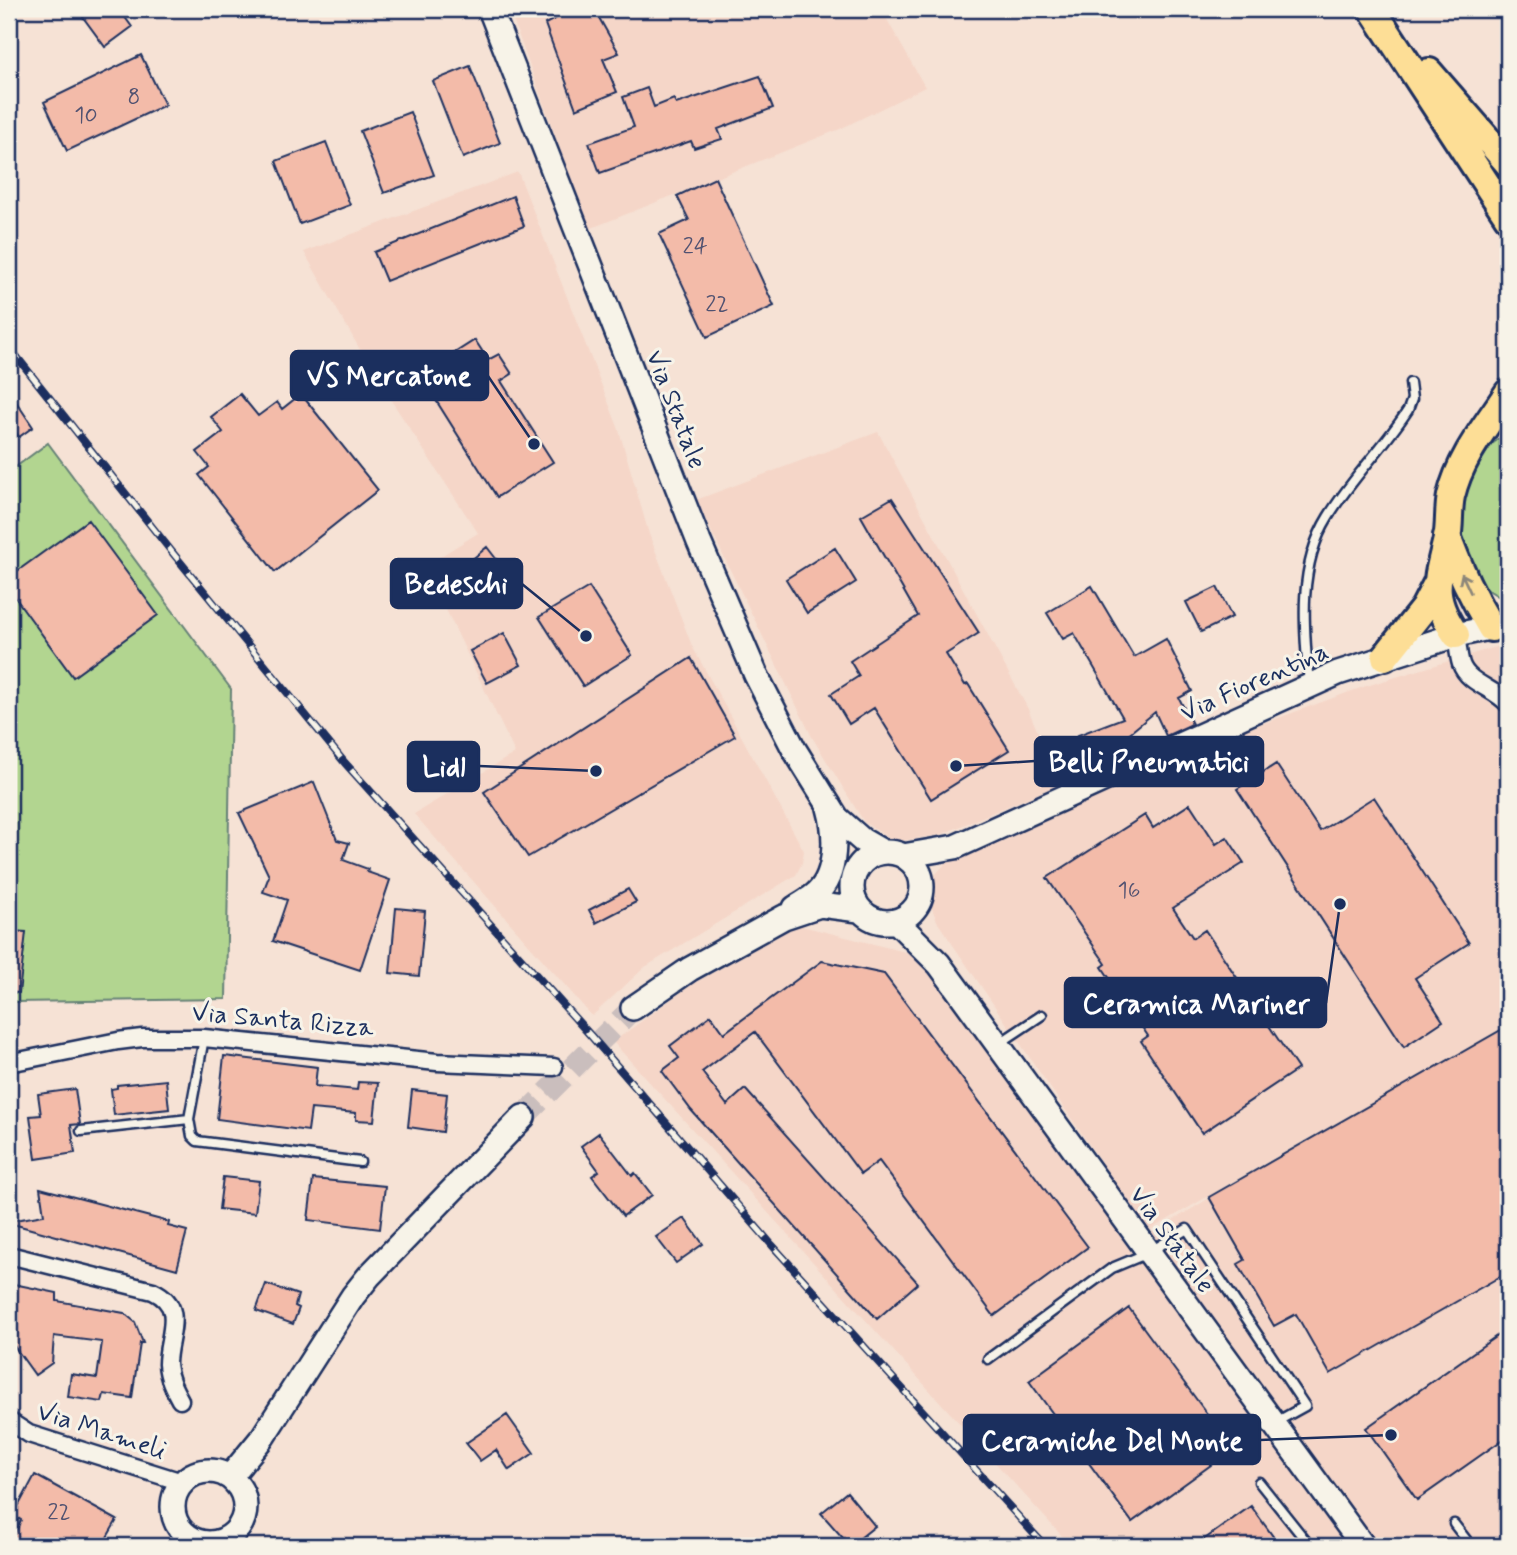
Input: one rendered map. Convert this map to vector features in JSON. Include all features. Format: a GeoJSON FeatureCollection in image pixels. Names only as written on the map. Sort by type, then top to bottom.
{"type":"FeatureCollection","features":[{"type":"Feature","properties":{"kind":"main road","name":"Via Statale"},"geometry":{"type":"LineString","coordinates":[[490,9],[721,597],[768,699],[832,810],[853,875],[851,891],[859,910]]}},
{"type":"Feature","properties":{"kind":"main road"},"geometry":{"type":"LineString","coordinates":[[1373,9],[1508,163]]}},
{"type":"Feature","properties":{"kind":"main road"},"geometry":{"type":"LineString","coordinates":[[1373,9],[1508,189]]}},
{"type":"Feature","properties":{"kind":"main road"},"geometry":{"type":"LineString","coordinates":[[1373,9],[1508,217]]}},
{"type":"Feature","properties":{"kind":"main road"},"geometry":{"type":"LineString","coordinates":[[1385,657],[1424,608],[1436,585],[1457,477],[1466,457],[1508,393]]}},
{"type":"Feature","properties":{"kind":"main road"},"geometry":{"type":"LineString","coordinates":[[1481,435],[1508,419]]}},
{"type":"Feature","properties":{"kind":"main road"},"geometry":{"type":"LineString","coordinates":[[1447,536],[1471,594],[1500,626]]}},
{"type":"Feature","properties":{"kind":"main road"},"geometry":{"type":"LineString","coordinates":[[1436,585],[1440,606],[1456,635]]}},
{"type":"Feature","properties":{"kind":"main road","name":"Via Fiorentina"},"geometry":{"type":"LineString","coordinates":[[893,854],[955,847],[1338,673],[1456,635],[1500,626]]}},
{"type":"Feature","properties":{"kind":"main road","name":"Via Statale"},"geometry":{"type":"LineString","coordinates":[[832,810],[862,840],[893,854],[917,870],[920,896],[939,964]]}},
{"type":"Feature","properties":{"kind":"main road"},"geometry":{"type":"LineString","coordinates":[[817,894],[826,878],[834,846],[832,810]]}},
{"type":"Feature","properties":{"kind":"main road","name":"Via Fiorentina"},"geometry":{"type":"LineString","coordinates":[[920,896],[939,863],[955,847]]}},
{"type":"Feature","properties":{"kind":"main road"},"geometry":{"type":"LineString","coordinates":[[634,1008],[690,969],[853,875],[866,859],[893,854]]}},
{"type":"Feature","properties":{"kind":"main road"},"geometry":{"type":"LineString","coordinates":[[784,917],[821,905],[859,910],[876,921],[896,921],[905,918],[920,896]]}},
{"type":"Feature","properties":{"kind":"main road","name":"Via Statale"},"geometry":{"type":"LineString","coordinates":[[896,921],[939,964],[1363,1546]]}},
{"type":"Feature","properties":{"kind":"main road"},"geometry":{"type":"LineString","coordinates":[[230,1477],[262,1438],[353,1296],[369,1276],[523,1116]]}},
{"type":"Feature","properties":{"kind":"main road"},"geometry":{"type":"LineString","coordinates":[[210,1471],[230,1477],[239,1485],[244,1495],[246,1507],[239,1529],[230,1537],[208,1544],[195,1544],[174,1516],[173,1504],[182,1482],[200,1472],[210,1471]]}},
{"type":"Feature","properties":{"kind":"street"},"geometry":{"type":"LineString","coordinates":[[1456,635],[1461,665],[1478,682],[1502,696],[1508,704]]}},
{"type":"Feature","properties":{"kind":"street","name":"Via Santa Rizza"},"geometry":{"type":"LineString","coordinates":[[9,1063],[130,1039],[204,1038],[437,1062],[555,1067]]}},
{"type":"Feature","properties":{"kind":"street"},"geometry":{"type":"LineString","coordinates":[[9,1255],[153,1291],[163,1296],[173,1312],[168,1359],[169,1378],[180,1401]]}},
{"type":"Feature","properties":{"kind":"street","name":"Via Mameli"},"geometry":{"type":"LineString","coordinates":[[9,1421],[29,1434],[182,1482]]}},
{"type":"Feature","properties":{"kind":"lane"},"geometry":{"type":"LineString","coordinates":[[1309,686],[1304,629],[1305,594],[1317,542],[1326,520],[1340,498],[1408,410],[1412,399],[1410,383]]}},
{"type":"Feature","properties":{"kind":"lane"},"geometry":{"type":"LineString","coordinates":[[998,1045],[1042,1015]]}},
{"type":"Feature","properties":{"kind":"lane"},"geometry":{"type":"LineString","coordinates":[[204,1038],[190,1119],[192,1136],[197,1141],[360,1162]]}},
{"type":"Feature","properties":{"kind":"lane"},"geometry":{"type":"LineString","coordinates":[[81,1131],[190,1119]]}},
{"type":"Feature","properties":{"kind":"lane"},"geometry":{"type":"LineString","coordinates":[[988,1359],[1112,1268],[1148,1253],[1187,1229],[1305,1406],[1273,1423]]}},
{"type":"Feature","properties":{"kind":"lane"},"geometry":{"type":"LineString","coordinates":[[1259,1482],[1310,1546]]}},
{"type":"Feature","properties":{"kind":"lane"},"geometry":{"type":"LineString","coordinates":[[1454,1524],[1471,1546]]}},
{"type":"Feature","properties":{"kind":"shaded area"},"geometry":{"type":"Polygon","coordinates":[[[509,9],[881,9],[925,87],[840,129],[589,229],[509,9]]]}},
{"type":"Feature","properties":{"kind":"shaded area"},"geometry":{"type":"Polygon","coordinates":[[[518,172],[618,427],[649,534],[692,646],[804,851],[796,875],[645,967],[592,1016],[414,814],[515,753],[425,566],[478,533],[374,374],[304,252],[518,172]]]}},
{"type":"Feature","properties":{"kind":"shaded area"},"geometry":{"type":"Polygon","coordinates":[[[878,432],[1028,709],[1060,784],[940,835],[895,842],[864,822],[812,737],[696,500],[878,432]]]}},
{"type":"Feature","properties":{"kind":"shaded area"},"geometry":{"type":"Polygon","coordinates":[[[1508,645],[1508,1546],[1071,1546],[613,1042],[691,985],[798,925],[921,956],[1130,1246],[1328,1127],[1148,1231],[938,923],[930,904],[934,876],[959,849],[1199,747],[1363,687],[1508,645]]]}},
{"type":"Feature","properties":{"kind":"green space"},"geometry":{"type":"Polygon","coordinates":[[[1508,432],[1508,598],[1498,596],[1482,586],[1460,540],[1462,499],[1468,480],[1492,444],[1508,432]]]}},
{"type":"Feature","properties":{"kind":"green space"},"geometry":{"type":"Polygon","coordinates":[[[48,443],[231,689],[226,999],[15,1002],[9,1036],[9,472],[48,443]]]}},
{"type":"Feature","properties":{"kind":"building"},"geometry":{"type":"Polygon","coordinates":[[[77,9],[119,9],[132,27],[105,47],[77,9]]]}},
{"type":"Feature","properties":{"kind":"building"},"geometry":{"type":"Polygon","coordinates":[[[574,9],[594,9],[619,53],[603,59],[617,92],[576,109],[545,24],[574,9]]]}},
{"type":"Feature","properties":{"kind":"building"},"geometry":{"type":"Polygon","coordinates":[[[141,55],[165,105],[67,151],[44,102],[141,55]]]}},
{"type":"Feature","properties":{"kind":"building"},"geometry":{"type":"Polygon","coordinates":[[[470,66],[500,143],[463,158],[433,81],[470,66]]]}},
{"type":"Feature","properties":{"kind":"building"},"geometry":{"type":"Polygon","coordinates":[[[760,76],[773,108],[718,129],[722,139],[694,148],[691,141],[600,173],[589,143],[634,127],[623,97],[647,88],[654,107],[674,99],[676,104],[760,76]]]}},
{"type":"Feature","properties":{"kind":"building"},"geometry":{"type":"Polygon","coordinates":[[[410,112],[434,175],[384,193],[360,131],[410,112]]]}},
{"type":"Feature","properties":{"kind":"building"},"geometry":{"type":"Polygon","coordinates":[[[326,142],[350,205],[300,224],[276,161],[326,142]]]}},
{"type":"Feature","properties":{"kind":"building"},"geometry":{"type":"Polygon","coordinates":[[[715,178],[774,306],[707,337],[659,234],[689,220],[677,196],[715,178]]]}},
{"type":"Feature","properties":{"kind":"building"},"geometry":{"type":"Polygon","coordinates":[[[513,196],[524,226],[386,281],[374,252],[513,196]]]}},
{"type":"Feature","properties":{"kind":"building"},"geometry":{"type":"Polygon","coordinates":[[[475,340],[488,360],[499,354],[512,374],[501,381],[553,462],[497,497],[420,375],[475,340]]]}},
{"type":"Feature","properties":{"kind":"building"},"geometry":{"type":"Polygon","coordinates":[[[9,391],[33,427],[19,437],[9,422],[9,391]]]}},
{"type":"Feature","properties":{"kind":"building"},"geometry":{"type":"Polygon","coordinates":[[[240,394],[258,416],[277,402],[282,409],[301,394],[378,490],[275,572],[199,475],[209,467],[197,452],[223,432],[211,417],[240,394]]]}},
{"type":"Feature","properties":{"kind":"building"},"geometry":{"type":"Polygon","coordinates":[[[892,498],[979,633],[946,654],[1009,750],[931,799],[874,708],[849,724],[831,694],[859,676],[850,661],[918,616],[861,516],[892,498]]]}},
{"type":"Feature","properties":{"kind":"building"},"geometry":{"type":"Polygon","coordinates":[[[88,520],[158,615],[73,677],[9,589],[9,577],[88,520]]]}},
{"type":"Feature","properties":{"kind":"building"},"geometry":{"type":"Polygon","coordinates":[[[487,547],[504,569],[489,581],[483,574],[474,581],[463,567],[487,547]]]}},
{"type":"Feature","properties":{"kind":"building"},"geometry":{"type":"Polygon","coordinates":[[[835,548],[856,582],[807,613],[786,579],[835,548]]]}},
{"type":"Feature","properties":{"kind":"building"},"geometry":{"type":"Polygon","coordinates":[[[1092,586],[1134,657],[1166,639],[1192,691],[1179,698],[1192,724],[1166,736],[1155,712],[1126,736],[1132,751],[1092,769],[1078,735],[1123,718],[1074,633],[1063,639],[1047,613],[1092,586]]]}},
{"type":"Feature","properties":{"kind":"building"},"geometry":{"type":"Polygon","coordinates":[[[589,587],[632,655],[583,686],[539,617],[589,587]]]}},
{"type":"Feature","properties":{"kind":"building"},"geometry":{"type":"Polygon","coordinates":[[[1217,587],[1232,617],[1201,632],[1186,602],[1217,587]]]}},
{"type":"Feature","properties":{"kind":"building"},"geometry":{"type":"Polygon","coordinates":[[[504,633],[521,665],[487,683],[470,651],[504,633]]]}},
{"type":"Feature","properties":{"kind":"building"},"geometry":{"type":"Polygon","coordinates":[[[691,658],[735,736],[528,857],[484,792],[691,658]]]}},
{"type":"Feature","properties":{"kind":"building"},"geometry":{"type":"Polygon","coordinates":[[[1276,764],[1320,831],[1374,797],[1469,943],[1415,978],[1443,1021],[1404,1047],[1237,789],[1276,764]]]}},
{"type":"Feature","properties":{"kind":"building"},"geometry":{"type":"Polygon","coordinates":[[[314,782],[337,840],[349,843],[343,860],[390,880],[360,970],[273,941],[287,900],[263,892],[269,876],[239,813],[314,782]]]}},
{"type":"Feature","properties":{"kind":"building"},"geometry":{"type":"Polygon","coordinates":[[[1190,804],[1216,844],[1227,837],[1244,863],[1173,908],[1193,938],[1205,930],[1298,1069],[1202,1133],[1141,1041],[1148,1036],[1102,967],[1106,964],[1047,878],[1145,815],[1153,828],[1190,804]]]}},
{"type":"Feature","properties":{"kind":"building"},"geometry":{"type":"Polygon","coordinates":[[[628,889],[636,902],[596,923],[589,910],[628,889]]]}},
{"type":"Feature","properties":{"kind":"building"},"geometry":{"type":"Polygon","coordinates":[[[396,908],[425,911],[419,976],[390,973],[396,908]]]}},
{"type":"Feature","properties":{"kind":"building"},"geometry":{"type":"Polygon","coordinates":[[[9,931],[26,932],[19,993],[9,992],[9,931]]]}},
{"type":"Feature","properties":{"kind":"building"},"geometry":{"type":"Polygon","coordinates":[[[822,961],[884,974],[1088,1247],[994,1316],[879,1161],[861,1174],[755,1032],[702,1072],[727,1105],[745,1089],[918,1283],[877,1319],[691,1110],[662,1071],[679,1058],[670,1046],[711,1015],[724,1033],[822,961]]]}},
{"type":"Feature","properties":{"kind":"building"},"geometry":{"type":"Polygon","coordinates":[[[1508,1026],[1508,1272],[1330,1374],[1296,1314],[1274,1326],[1238,1264],[1245,1260],[1209,1197],[1508,1026]]]}},
{"type":"Feature","properties":{"kind":"building"},"geometry":{"type":"Polygon","coordinates":[[[224,1056],[317,1067],[315,1086],[357,1090],[358,1082],[378,1083],[374,1121],[356,1120],[356,1113],[311,1109],[308,1131],[217,1119],[224,1056]]]}},
{"type":"Feature","properties":{"kind":"building"},"geometry":{"type":"Polygon","coordinates":[[[166,1080],[169,1109],[114,1115],[111,1089],[117,1088],[117,1085],[166,1080]]]}},
{"type":"Feature","properties":{"kind":"building"},"geometry":{"type":"Polygon","coordinates":[[[75,1089],[80,1124],[71,1125],[75,1153],[36,1159],[30,1116],[41,1115],[38,1094],[75,1089]]]}},
{"type":"Feature","properties":{"kind":"building"},"geometry":{"type":"Polygon","coordinates":[[[412,1090],[447,1094],[443,1132],[408,1127],[412,1090]]]}},
{"type":"Feature","properties":{"kind":"building"},"geometry":{"type":"Polygon","coordinates":[[[599,1133],[632,1176],[635,1173],[652,1195],[623,1216],[592,1176],[599,1171],[581,1146],[599,1133]]]}},
{"type":"Feature","properties":{"kind":"building"},"geometry":{"type":"Polygon","coordinates":[[[223,1177],[259,1181],[255,1213],[219,1209],[223,1177]]]}},
{"type":"Feature","properties":{"kind":"building"},"geometry":{"type":"Polygon","coordinates":[[[313,1179],[385,1186],[380,1229],[308,1220],[313,1179]]]}},
{"type":"Feature","properties":{"kind":"building"},"geometry":{"type":"Polygon","coordinates":[[[40,1188],[169,1222],[168,1226],[187,1231],[177,1269],[9,1223],[44,1215],[40,1188]]]}},
{"type":"Feature","properties":{"kind":"building"},"geometry":{"type":"Polygon","coordinates":[[[684,1218],[703,1244],[676,1263],[656,1237],[684,1218]]]}},
{"type":"Feature","properties":{"kind":"building"},"geometry":{"type":"Polygon","coordinates":[[[9,1283],[57,1293],[57,1301],[124,1313],[135,1322],[143,1343],[140,1343],[132,1398],[104,1394],[102,1402],[68,1397],[71,1374],[97,1378],[102,1342],[54,1336],[52,1363],[35,1375],[9,1339],[9,1283]]]}},
{"type":"Feature","properties":{"kind":"building"},"geometry":{"type":"Polygon","coordinates":[[[266,1284],[298,1295],[295,1306],[299,1308],[293,1324],[256,1311],[266,1284]]]}},
{"type":"Feature","properties":{"kind":"building"},"geometry":{"type":"Polygon","coordinates":[[[1129,1308],[1233,1449],[1132,1522],[1029,1381],[1129,1308]]]}},
{"type":"Feature","properties":{"kind":"building"},"geometry":{"type":"Polygon","coordinates":[[[1508,1328],[1508,1436],[1417,1500],[1366,1428],[1508,1328]]]}},
{"type":"Feature","properties":{"kind":"building"},"geometry":{"type":"Polygon","coordinates":[[[507,1415],[534,1453],[509,1470],[496,1450],[480,1461],[466,1443],[507,1415]]]}},
{"type":"Feature","properties":{"kind":"building"},"geometry":{"type":"Polygon","coordinates":[[[35,1475],[117,1520],[102,1546],[9,1546],[21,1520],[13,1516],[35,1475]]]}},
{"type":"Feature","properties":{"kind":"building"},"geometry":{"type":"Polygon","coordinates":[[[847,1492],[875,1526],[850,1546],[821,1513],[847,1492]]]}},
{"type":"Feature","properties":{"kind":"building"},"geometry":{"type":"Polygon","coordinates":[[[1251,1506],[1280,1546],[1195,1546],[1251,1506]]]}},
{"type":"Feature","properties":{"kind":"tunnel"},"geometry":{"type":"LineString","coordinates":[[523,1117],[633,1008]]}},
{"type":"Feature","properties":{"kind":"railway"},"geometry":{"type":"LineString","coordinates":[[9,347],[345,763],[591,1036],[772,1245],[1045,1546]]}},
{"type":"Feature","properties":{"kind":"place","name":"VS Mercatone"},"geometry":{"type":"Point","coordinates":[534,444]}},
{"type":"Feature","properties":{"kind":"place","name":"Bedeschi"},"geometry":{"type":"Point","coordinates":[586,636]}},
{"type":"Feature","properties":{"kind":"place","name":"Belli Pneumatici"},"geometry":{"type":"Point","coordinates":[956,766]}},
{"type":"Feature","properties":{"kind":"place","name":"Lidl"},"geometry":{"type":"Point","coordinates":[596,771]}},
{"type":"Feature","properties":{"kind":"place","name":"Ceramica Mariner"},"geometry":{"type":"Point","coordinates":[1340,904]}},
{"type":"Feature","properties":{"kind":"place","name":"Ceramiche Del Monte"},"geometry":{"type":"Point","coordinates":[1391,1435]}}]}
